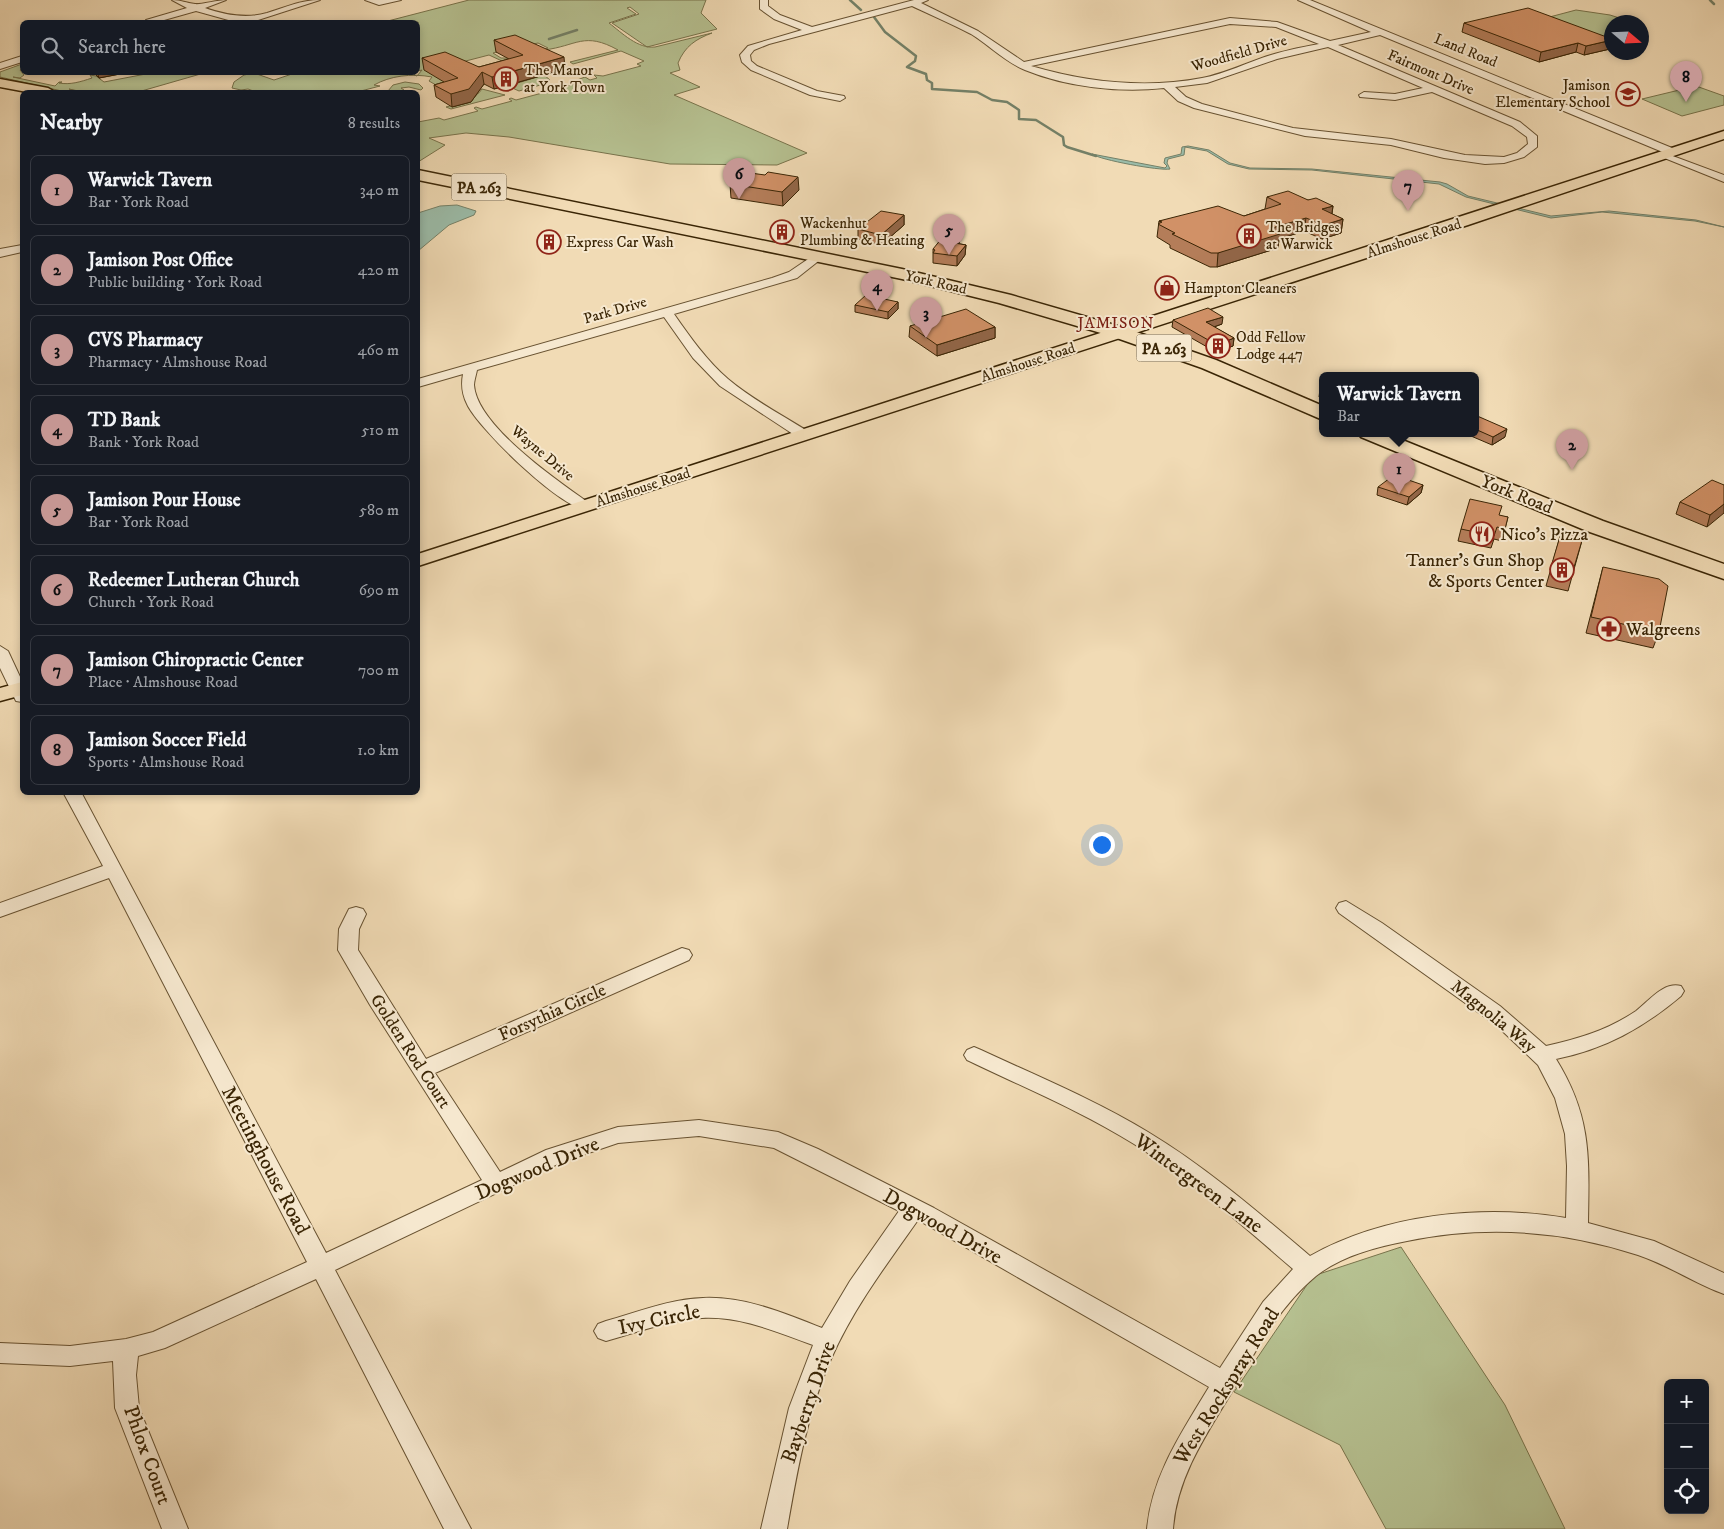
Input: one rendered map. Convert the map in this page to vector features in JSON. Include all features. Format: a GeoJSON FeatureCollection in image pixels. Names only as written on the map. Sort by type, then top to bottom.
{"type":"FeatureCollection","features":[{"type":"Feature","properties":{"kind":"highway"},"geometry":{"type":"LineString","coordinates":[[0,83],[37,90]]}},
{"type":"Feature","properties":{"kind":"highway"},"geometry":{"type":"LineString","coordinates":[[0,91],[20,95]]}},
{"type":"Feature","properties":{"kind":"highway","name":"York Road"},"geometry":{"type":"LineString","coordinates":[[420,175],[950,285],[1118,332],[1209,364],[1319,412]]}},
{"type":"Feature","properties":{"kind":"highway","name":"York Road"},"geometry":{"type":"LineString","coordinates":[[1378,437],[1595,526],[1724,572]]}},
{"type":"Feature","properties":{"kind":"main road","name":"Almshouse Road"},"geometry":{"type":"LineString","coordinates":[[420,559],[1724,135]]}},
{"type":"Feature","properties":{"kind":"street"},"geometry":{"type":"LineString","coordinates":[[176,0],[231,20]]}},
{"type":"Feature","properties":{"kind":"street"},"geometry":{"type":"LineString","coordinates":[[156,20],[222,0]]}},
{"type":"Feature","properties":{"kind":"street"},"geometry":{"type":"LineString","coordinates":[[241,20],[267,16],[295,5],[316,0]]}},
{"type":"Feature","properties":{"kind":"street"},"geometry":{"type":"LineString","coordinates":[[369,0],[379,2],[397,0]]}},
{"type":"Feature","properties":{"kind":"street"},"geometry":{"type":"LineString","coordinates":[[764,0],[763,7],[769,13],[810,30]]}},
{"type":"Feature","properties":{"kind":"street"},"geometry":{"type":"LineString","coordinates":[[840,98],[822,96],[754,68],[745,58],[751,48],[757,45],[926,0]]}},
{"type":"Feature","properties":{"kind":"street","name":"Land Road"},"geometry":{"type":"LineString","coordinates":[[1302,0],[1382,32],[1724,179]]}},
{"type":"Feature","properties":{"kind":"street","name":"Woodfield Drive"},"geometry":{"type":"LineString","coordinates":[[913,2],[975,33],[1022,65],[1048,74],[1083,82],[1124,86],[1168,86],[1217,78],[1274,57],[1382,32]]}},
{"type":"Feature","properties":{"kind":"street"},"geometry":{"type":"LineString","coordinates":[[267,16],[277,20]]}},
{"type":"Feature","properties":{"kind":"street","name":"Fairmont Drive"},"geometry":{"type":"LineString","coordinates":[[1022,65],[1228,21],[1258,21],[1279,25],[1328,44],[1524,128],[1532,136],[1533,145],[1526,152],[1510,158],[1478,159],[1450,156],[1390,142],[1305,134],[1198,106],[1182,99],[1168,86]]}},
{"type":"Feature","properties":{"kind":"street"},"geometry":{"type":"LineString","coordinates":[[0,68],[20,61]]}},
{"type":"Feature","properties":{"kind":"street"},"geometry":{"type":"LineString","coordinates":[[1364,95],[1395,97],[1432,88]]}},
{"type":"Feature","properties":{"kind":"street"},"geometry":{"type":"LineString","coordinates":[[0,253],[20,249]]}},
{"type":"Feature","properties":{"kind":"street","name":"Park Drive"},"geometry":{"type":"LineString","coordinates":[[420,382],[789,277],[817,257]]}},
{"type":"Feature","properties":{"kind":"street"},"geometry":{"type":"LineString","coordinates":[[667,312],[692,349],[722,380],[804,435]]}},
{"type":"Feature","properties":{"kind":"street","name":"Wayne Drive"},"geometry":{"type":"LineString","coordinates":[[471,368],[466,375],[468,388],[477,408],[497,436],[538,474],[584,506]]}},
{"type":"Feature","properties":{"kind":"street"},"geometry":{"type":"LineString","coordinates":[[0,651],[16,692]]}},
{"type":"Feature","properties":{"kind":"street","name":"Meetinghouse Road"},"geometry":{"type":"LineString","coordinates":[[74,795],[458,1529]]}},
{"type":"Feature","properties":{"kind":"street"},"geometry":{"type":"LineString","coordinates":[[0,910],[114,869]]}},
{"type":"Feature","properties":{"kind":"street","name":"Magnolia Way"},"geometry":{"type":"LineString","coordinates":[[1346,908],[1387,934],[1503,1019],[1541,1055],[1568,1104],[1574,1127],[1578,1166],[1577,1229]]}},
{"type":"Feature","properties":{"kind":"street","name":"Golden Rod Court"},"geometry":{"type":"LineString","coordinates":[[356,914],[348,929],[348,950],[496,1184]]}},
{"type":"Feature","properties":{"kind":"street","name":"Forsythia Circle"},"geometry":{"type":"LineString","coordinates":[[423,1069],[682,955]]}},
{"type":"Feature","properties":{"kind":"street"},"geometry":{"type":"LineString","coordinates":[[1541,1055],[1606,1038],[1642,1019],[1674,991]]}},
{"type":"Feature","properties":{"kind":"street","name":"Wintergreen Lane"},"geometry":{"type":"LineString","coordinates":[[974,1055],[1106,1118],[1142,1138],[1198,1176],[1309,1269]]}},
{"type":"Feature","properties":{"kind":"street","name":"Dogwood Drive"},"geometry":{"type":"LineString","coordinates":[[0,1353],[70,1356],[126,1349],[165,1337],[554,1156],[618,1135],[699,1128],[742,1132],[778,1140],[914,1208],[1224,1384]]}},
{"type":"Feature","properties":{"kind":"street","name":"Bayberry Drive"},"geometry":{"type":"LineString","coordinates":[[774,1529],[794,1434],[828,1340],[862,1282],[914,1208]]}},
{"type":"Feature","properties":{"kind":"street","name":"West Rockspray Road"},"geometry":{"type":"LineString","coordinates":[[1160,1529],[1171,1476],[1255,1333],[1292,1283],[1322,1261],[1359,1244],[1416,1228],[1460,1222],[1516,1221],[1544,1223],[1636,1244],[1674,1259],[1724,1284]]}},
{"type":"Feature","properties":{"kind":"street","name":"Ivy Circle"},"geometry":{"type":"LineString","coordinates":[[606,1331],[664,1314],[691,1309],[717,1308],[767,1318],[828,1340]]}},
{"type":"Feature","properties":{"kind":"street","name":"Phlox Court"},"geometry":{"type":"LineString","coordinates":[[126,1349],[124,1374],[128,1408],[175,1529]]}},
{"type":"Feature","properties":{"kind":"shaded area"},"geometry":{"type":"Polygon","coordinates":[[[469,0],[706,0],[701,13],[717,29],[648,47],[712,33],[696,41],[688,48],[678,63],[680,70],[670,73],[700,87],[674,95],[807,153],[777,165],[670,164],[509,137],[466,133],[429,138],[445,145],[420,161],[420,122],[439,118],[444,120],[478,111],[474,108],[482,109],[512,101],[509,99],[511,98],[516,100],[546,92],[543,90],[545,89],[550,91],[580,82],[577,80],[585,77],[590,80],[597,78],[594,75],[603,76],[641,66],[637,64],[644,61],[621,51],[573,64],[570,62],[618,50],[597,41],[581,41],[544,50],[548,48],[538,43],[493,53],[501,58],[509,58],[502,61],[489,55],[458,63],[436,77],[448,82],[436,85],[429,81],[432,77],[418,75],[420,75],[422,70],[420,70],[420,20],[392,20],[469,0]],[[630,7],[627,8],[636,14],[609,23],[630,40],[646,46],[612,23],[639,14],[630,7]]]}},
{"type":"Feature","properties":{"kind":"shaded area"},"geometry":{"type":"Polygon","coordinates":[[[1576,10],[1610,15],[1604,15],[1604,39],[1599,40],[1542,19],[1576,10]]]}},
{"type":"Feature","properties":{"kind":"shaded area"},"geometry":{"type":"Polygon","coordinates":[[[20,65],[20,75],[24,75],[20,78],[13,77],[55,86],[59,82],[63,84],[92,78],[90,75],[96,76],[104,82],[141,75],[197,75],[145,90],[57,90],[0,77],[0,72],[20,65]]]}},
{"type":"Feature","properties":{"kind":"shaded area"},"geometry":{"type":"Polygon","coordinates":[[[244,75],[260,75],[274,80],[289,75],[414,75],[387,79],[374,85],[380,86],[365,90],[241,90],[232,88],[234,82],[244,75]]]}},
{"type":"Feature","properties":{"kind":"shaded area"},"geometry":{"type":"Polygon","coordinates":[[[544,75],[550,80],[544,84],[519,91],[508,86],[544,75]]]}},
{"type":"Feature","properties":{"kind":"shaded area"},"geometry":{"type":"Polygon","coordinates":[[[405,82],[419,84],[423,88],[421,90],[409,87],[401,88],[404,90],[389,90],[393,85],[405,82]]]}},
{"type":"Feature","properties":{"kind":"shaded area"},"geometry":{"type":"Polygon","coordinates":[[[1696,86],[1724,96],[1724,105],[1682,116],[1642,99],[1696,86]]]}},
{"type":"Feature","properties":{"kind":"shaded area"},"geometry":{"type":"Polygon","coordinates":[[[482,89],[505,95],[451,109],[446,107],[471,99],[482,89]]]}},
{"type":"Feature","properties":{"kind":"shaded area"},"geometry":{"type":"Polygon","coordinates":[[[1188,146],[1209,150],[1230,163],[1250,168],[1312,169],[1440,182],[1468,196],[1551,216],[1609,211],[1696,220],[1724,227],[1695,221],[1602,212],[1551,218],[1466,197],[1439,184],[1312,170],[1249,169],[1228,164],[1207,151],[1185,147],[1184,155],[1168,159],[1167,163],[1170,169],[1130,164],[1092,154],[1165,168],[1167,166],[1164,163],[1165,158],[1181,154],[1182,147],[1188,146]]]}},
{"type":"Feature","properties":{"kind":"shaded area"},"geometry":{"type":"Polygon","coordinates":[[[457,205],[476,211],[474,215],[449,225],[420,249],[420,212],[440,206],[457,205]]]}},
{"type":"Feature","properties":{"kind":"shaded area"},"geometry":{"type":"Polygon","coordinates":[[[1401,1247],[1505,1405],[1565,1529],[1386,1529],[1340,1445],[1234,1392],[1313,1276],[1401,1247]]]}},
{"type":"Feature","properties":{"kind":"building"},"geometry":{"type":"Polygon","coordinates":[[[1528,8],[1604,36],[1604,42],[1586,46],[1578,43],[1541,52],[1464,23],[1528,8]]]}},
{"type":"Feature","properties":{"kind":"building"},"geometry":{"type":"Polygon","coordinates":[[[515,35],[564,57],[492,77],[482,72],[469,89],[451,94],[434,85],[458,78],[422,58],[445,52],[479,67],[523,55],[494,40],[515,35]]]}},
{"type":"Feature","properties":{"kind":"building"},"geometry":{"type":"Polygon","coordinates":[[[743,172],[765,175],[768,172],[798,177],[782,192],[730,184],[743,172]]]}},
{"type":"Feature","properties":{"kind":"building"},"geometry":{"type":"Polygon","coordinates":[[[1288,191],[1308,200],[1316,198],[1333,206],[1322,209],[1343,219],[1324,225],[1306,218],[1272,228],[1280,234],[1218,253],[1211,253],[1172,234],[1175,233],[1158,224],[1162,222],[1159,221],[1218,206],[1244,216],[1281,204],[1267,197],[1288,191]]]}},
{"type":"Feature","properties":{"kind":"building"},"geometry":{"type":"Polygon","coordinates":[[[881,211],[904,215],[881,235],[858,229],[881,211]]]}},
{"type":"Feature","properties":{"kind":"building"},"geometry":{"type":"Polygon","coordinates":[[[946,233],[960,235],[955,243],[966,245],[957,256],[933,253],[935,250],[933,249],[946,233]]]}},
{"type":"Feature","properties":{"kind":"building"},"geometry":{"type":"Polygon","coordinates":[[[866,295],[898,302],[888,312],[855,305],[866,295]]]}},
{"type":"Feature","properties":{"kind":"building"},"geometry":{"type":"Polygon","coordinates":[[[1208,308],[1223,317],[1206,322],[1234,338],[1217,345],[1173,320],[1208,308]]]}},
{"type":"Feature","properties":{"kind":"building"},"geometry":{"type":"Polygon","coordinates":[[[966,309],[995,327],[937,345],[910,326],[966,309]]]}},
{"type":"Feature","properties":{"kind":"building"},"geometry":{"type":"Polygon","coordinates":[[[1479,417],[1507,429],[1493,437],[1479,431],[1479,417]]]}},
{"type":"Feature","properties":{"kind":"building"},"geometry":{"type":"Polygon","coordinates":[[[1394,475],[1423,485],[1409,497],[1378,487],[1394,475]]]}},
{"type":"Feature","properties":{"kind":"building"},"geometry":{"type":"Polygon","coordinates":[[[1712,480],[1724,485],[1724,504],[1710,515],[1680,502],[1712,480]]]}},
{"type":"Feature","properties":{"kind":"building"},"geometry":{"type":"Polygon","coordinates":[[[1470,499],[1502,506],[1499,515],[1508,517],[1505,529],[1497,527],[1494,536],[1461,529],[1470,499]]]}},
{"type":"Feature","properties":{"kind":"building"},"geometry":{"type":"Polygon","coordinates":[[[1561,533],[1583,537],[1572,574],[1550,570],[1561,533]]]}},
{"type":"Feature","properties":{"kind":"building","name":"Walgreens"},"geometry":{"type":"Polygon","coordinates":[[[1603,567],[1659,579],[1668,586],[1659,632],[1591,617],[1603,567]]]}},
{"type":"Feature","properties":{"kind":"waterway"},"geometry":{"type":"LineString","coordinates":[[850,0],[861,10]]}},
{"type":"Feature","properties":{"kind":"waterway"},"geometry":{"type":"LineString","coordinates":[[1710,0],[1714,4]]}},
{"type":"Feature","properties":{"kind":"waterway"},"geometry":{"type":"LineString","coordinates":[[874,17],[885,32],[916,56],[915,61],[907,67],[926,74],[927,80],[932,83],[932,89],[977,92],[992,100],[1007,102],[1019,110],[1019,119],[1036,120],[1063,137],[1064,145],[1067,147],[1096,156]]}},
{"type":"Feature","properties":{"kind":"waterway"},"geometry":{"type":"LineString","coordinates":[[549,39],[577,30]]}},
{"type":"Feature","properties":{"kind":"place","name":"The Manor at York Town"},"geometry":{"type":"Point","coordinates":[506,79]}},
{"type":"Feature","properties":{"kind":"place","name":"Jamison Elementary School"},"geometry":{"type":"Point","coordinates":[1628,94]}},
{"type":"Feature","properties":{"kind":"place","name":"Jamison Soccer Field"},"geometry":{"type":"Point","coordinates":[1686,102]}},
{"type":"Feature","properties":{"kind":"place","name":"Redeemer Lutheran Church"},"geometry":{"type":"Point","coordinates":[739,199]}},
{"type":"Feature","properties":{"kind":"place","name":"Jamison Chiropractic Center"},"geometry":{"type":"Point","coordinates":[1408,211]}},
{"type":"Feature","properties":{"kind":"place","name":"Wackenhut Plumbing & Heating"},"geometry":{"type":"Point","coordinates":[782,232]}},
{"type":"Feature","properties":{"kind":"place","name":"The Bridges at Warwick"},"geometry":{"type":"Point","coordinates":[1249,236]}},
{"type":"Feature","properties":{"kind":"place","name":"Express Car Wash"},"geometry":{"type":"Point","coordinates":[549,242]}},
{"type":"Feature","properties":{"kind":"place","name":"Jamison Pour House"},"geometry":{"type":"Point","coordinates":[949,255]}},
{"type":"Feature","properties":{"kind":"place","name":"Hampton Cleaners"},"geometry":{"type":"Point","coordinates":[1167,288]}},
{"type":"Feature","properties":{"kind":"place","name":"TD Bank"},"geometry":{"type":"Point","coordinates":[877,311]}},
{"type":"Feature","properties":{"kind":"place","name":"CVS Pharmacy"},"geometry":{"type":"Point","coordinates":[926,338]}},
{"type":"Feature","properties":{"kind":"place","name":"Odd Fellow Lodge 447"},"geometry":{"type":"Point","coordinates":[1218,346]}},
{"type":"Feature","properties":{"kind":"place","name":"Jamison Post Office"},"geometry":{"type":"Point","coordinates":[1572,470]}},
{"type":"Feature","properties":{"kind":"place","name":"Warwick Tavern"},"geometry":{"type":"Point","coordinates":[1399,494]}},
{"type":"Feature","properties":{"kind":"place","name":"Nico's Pizza"},"geometry":{"type":"Point","coordinates":[1482,534]}},
{"type":"Feature","properties":{"kind":"place","name":"Tanner's Gun Shop & Sports Center"},"geometry":{"type":"Point","coordinates":[1562,570]}},
{"type":"Feature","properties":{"kind":"place","name":"Walgreens"},"geometry":{"type":"Point","coordinates":[1609,629]}},
{"type":"Feature","properties":{"kind":"district","name":"JAMISON"},"geometry":{"type":"Point","coordinates":[1116,322]}}]}
